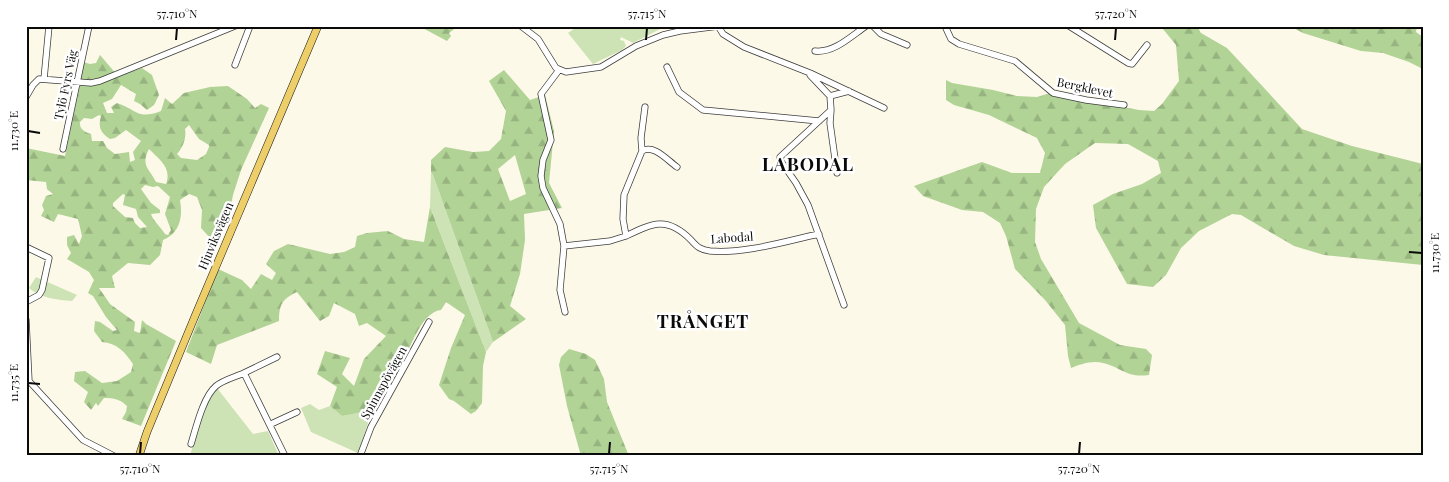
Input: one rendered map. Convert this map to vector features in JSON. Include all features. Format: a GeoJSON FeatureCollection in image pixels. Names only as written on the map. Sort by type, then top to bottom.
{"type":"FeatureCollection","features":[{"type":"Feature","properties":{"kind":"main road","name":"Hjuviksvägen"},"geometry":{"type":"LineString","coordinates":[[139,456],[146,432],[318,26]]}},
{"type":"Feature","properties":{"kind":"street"},"geometry":{"type":"LineString","coordinates":[[44,79],[49,26]]}},
{"type":"Feature","properties":{"kind":"street","name":"Tylö Fyrs Väg"},"geometry":{"type":"LineString","coordinates":[[63,149],[89,26]]}},
{"type":"Feature","properties":{"kind":"street"},"geometry":{"type":"LineString","coordinates":[[26,97],[37,81],[44,79],[91,83],[110,78],[236,26]]}},
{"type":"Feature","properties":{"kind":"street"},"geometry":{"type":"LineString","coordinates":[[235,65],[250,26]]}},
{"type":"Feature","properties":{"kind":"street"},"geometry":{"type":"LineString","coordinates":[[521,26],[538,39],[554,66],[566,72],[596,69],[607,65],[636,46],[652,39],[680,31],[719,26],[722,34],[737,44],[810,73],[884,108]]}},
{"type":"Feature","properties":{"kind":"street"},"geometry":{"type":"LineString","coordinates":[[815,51],[824,52],[834,48],[866,26]]}},
{"type":"Feature","properties":{"kind":"street"},"geometry":{"type":"LineString","coordinates":[[873,26],[881,34],[907,44]]}},
{"type":"Feature","properties":{"kind":"street","name":"Bergklevet"},"geometry":{"type":"LineString","coordinates":[[945,26],[951,39],[959,44],[1015,61],[1053,93],[1124,105]]}},
{"type":"Feature","properties":{"kind":"street"},"geometry":{"type":"LineString","coordinates":[[1069,26],[1132,64],[1147,45]]}},
{"type":"Feature","properties":{"kind":"street"},"geometry":{"type":"LineString","coordinates":[[667,67],[679,92],[703,110],[819,121]]}},
{"type":"Feature","properties":{"kind":"street"},"geometry":{"type":"LineString","coordinates":[[559,70],[541,94],[550,140],[541,176],[543,188],[560,224],[564,246],[560,284],[565,312]]}},
{"type":"Feature","properties":{"kind":"street"},"geometry":{"type":"LineString","coordinates":[[810,73],[830,96],[830,123],[837,173]]}},
{"type":"Feature","properties":{"kind":"street"},"geometry":{"type":"LineString","coordinates":[[830,96],[849,91]]}},
{"type":"Feature","properties":{"kind":"street"},"geometry":{"type":"LineString","coordinates":[[626,236],[623,219],[624,195],[642,151],[641,138],[645,107]]}},
{"type":"Feature","properties":{"kind":"street"},"geometry":{"type":"LineString","coordinates":[[830,110],[780,157],[780,160],[802,193],[820,234],[844,305]]}},
{"type":"Feature","properties":{"kind":"street"},"geometry":{"type":"LineString","coordinates":[[642,151],[644,149],[652,149],[677,168]]}},
{"type":"Feature","properties":{"kind":"street","name":"Labodal"},"geometry":{"type":"LineString","coordinates":[[564,246],[610,241],[654,224],[665,224],[680,230],[701,250],[712,251],[753,248],[820,234]]}},
{"type":"Feature","properties":{"kind":"street"},"geometry":{"type":"LineString","coordinates":[[26,247],[49,258],[42,290],[39,295],[26,302]]}},
{"type":"Feature","properties":{"kind":"street"},"geometry":{"type":"LineString","coordinates":[[26,320],[28,382],[83,440],[114,456]]}},
{"type":"Feature","properties":{"kind":"street","name":"Spinnspövägen"},"geometry":{"type":"LineString","coordinates":[[360,456],[372,427],[429,322]]}},
{"type":"Feature","properties":{"kind":"street"},"geometry":{"type":"LineString","coordinates":[[191,444],[205,405],[217,385],[277,357]]}},
{"type":"Feature","properties":{"kind":"street"},"geometry":{"type":"LineString","coordinates":[[244,373],[271,424],[285,456]]}},
{"type":"Feature","properties":{"kind":"street"},"geometry":{"type":"LineString","coordinates":[[271,424],[297,412]]}},
{"type":"Feature","properties":{"kind":"green space"},"geometry":{"type":"Polygon","coordinates":[[[419,26],[458,26],[449,33],[451,36],[447,41],[419,26]]]}},
{"type":"Feature","properties":{"kind":"green space"},"geometry":{"type":"Polygon","coordinates":[[[578,26],[666,26],[633,43],[621,37],[620,40],[624,41],[626,46],[622,50],[593,64],[568,33],[578,26]]]}},
{"type":"Feature","properties":{"kind":"green space"},"geometry":{"type":"Polygon","coordinates":[[[1166,26],[1197,26],[1201,33],[1227,48],[1302,129],[1352,146],[1423,164],[1423,265],[1324,255],[1294,246],[1241,215],[1232,214],[1199,231],[1181,248],[1166,275],[1153,287],[1127,284],[1096,228],[1093,205],[1113,194],[1142,184],[1161,173],[1158,161],[1128,144],[1095,143],[1065,164],[1044,187],[1036,209],[1035,242],[1041,259],[1079,323],[1120,345],[1146,349],[1152,355],[1149,375],[1130,374],[1099,362],[1087,363],[1071,368],[1065,325],[1045,300],[1015,269],[1006,236],[1000,223],[983,212],[962,210],[923,196],[914,186],[982,162],[1012,173],[1040,173],[1045,153],[1037,138],[989,115],[954,105],[946,100],[946,80],[952,83],[1017,96],[1037,97],[1050,93],[1139,110],[1154,111],[1162,104],[1179,81],[1176,45],[1163,29],[1166,26]]]}},
{"type":"Feature","properties":{"kind":"green space"},"geometry":{"type":"Polygon","coordinates":[[[1290,26],[1373,26],[1386,29],[1389,26],[1417,26],[1416,32],[1423,37],[1423,69],[1383,53],[1361,51],[1303,33],[1290,26]]]}},
{"type":"Feature","properties":{"kind":"green space"},"geometry":{"type":"Polygon","coordinates":[[[100,55],[118,76],[142,68],[152,75],[159,95],[154,105],[147,110],[134,101],[136,94],[121,85],[112,99],[103,103],[107,113],[114,113],[111,107],[117,103],[138,113],[153,114],[161,111],[165,98],[172,104],[184,93],[210,87],[228,86],[247,99],[255,108],[261,104],[269,108],[241,170],[231,205],[220,227],[211,239],[201,228],[202,210],[197,197],[189,194],[180,200],[179,224],[169,237],[163,240],[160,255],[150,265],[128,263],[112,276],[115,288],[99,288],[110,304],[135,322],[134,331],[140,333],[142,320],[176,341],[141,426],[122,419],[127,406],[117,399],[104,398],[98,406],[96,403],[91,410],[84,402],[88,392],[74,381],[75,372],[85,371],[102,383],[117,381],[131,372],[133,364],[120,349],[112,344],[102,342],[94,331],[95,321],[100,322],[113,331],[117,330],[93,296],[88,293],[94,280],[89,272],[67,259],[71,253],[67,245],[67,237],[74,235],[79,244],[82,236],[78,219],[58,214],[54,222],[41,216],[44,210],[42,205],[46,196],[53,194],[47,189],[46,182],[26,180],[28,170],[26,168],[26,148],[65,156],[83,62],[96,63],[100,55]],[[99,115],[92,119],[84,118],[80,122],[80,127],[91,134],[92,141],[103,141],[107,148],[115,154],[129,152],[130,162],[135,160],[133,152],[141,141],[126,130],[115,138],[110,139],[101,129],[101,116],[99,115]],[[189,125],[185,129],[184,143],[177,154],[181,158],[197,160],[206,154],[209,145],[199,139],[189,125]],[[149,149],[146,155],[147,167],[156,182],[166,184],[167,173],[164,165],[149,149]],[[145,185],[141,189],[151,203],[160,210],[160,213],[151,214],[152,217],[165,234],[168,235],[171,230],[165,214],[170,197],[158,186],[145,185]],[[123,194],[113,203],[113,206],[125,217],[133,218],[140,228],[147,227],[138,217],[136,209],[123,205],[125,195],[123,194]]]}},
{"type":"Feature","properties":{"kind":"green space"},"geometry":{"type":"Polygon","coordinates":[[[504,70],[530,100],[545,95],[554,131],[549,183],[562,208],[524,214],[525,240],[520,274],[510,306],[526,319],[493,342],[431,172],[431,160],[445,147],[473,152],[489,151],[501,139],[506,111],[489,81],[504,70]],[[515,155],[498,169],[510,201],[526,194],[515,155]]]}},
{"type":"Feature","properties":{"kind":"green space"},"geometry":{"type":"Polygon","coordinates":[[[431,172],[493,342],[486,352],[430,207],[431,172]]]}},
{"type":"Feature","properties":{"kind":"green space"},"geometry":{"type":"Polygon","coordinates":[[[430,207],[486,352],[483,366],[482,403],[471,414],[449,399],[439,385],[451,348],[465,315],[446,302],[441,310],[426,318],[397,373],[373,400],[373,406],[363,412],[342,416],[330,406],[337,387],[317,374],[325,351],[350,358],[342,374],[354,386],[364,359],[386,336],[367,323],[359,326],[355,314],[334,303],[329,316],[320,321],[297,292],[282,303],[279,321],[217,345],[211,364],[186,352],[218,269],[242,280],[251,289],[261,274],[272,280],[276,273],[266,264],[274,251],[288,244],[330,254],[344,252],[355,247],[357,236],[388,231],[404,239],[424,242],[430,207]]]}},
{"type":"Feature","properties":{"kind":"green space"},"geometry":{"type":"Polygon","coordinates":[[[36,277],[77,295],[72,301],[38,294],[29,288],[36,277]]]}},
{"type":"Feature","properties":{"kind":"green space"},"geometry":{"type":"Polygon","coordinates":[[[569,349],[586,354],[595,360],[604,379],[607,402],[629,456],[581,456],[567,406],[559,365],[561,357],[569,349]]]}},
{"type":"Feature","properties":{"kind":"green space"},"geometry":{"type":"Polygon","coordinates":[[[217,388],[253,434],[268,431],[279,456],[190,456],[203,410],[217,388]]]}},
{"type":"Feature","properties":{"kind":"green space"},"geometry":{"type":"Polygon","coordinates":[[[310,404],[319,410],[330,406],[342,416],[363,412],[373,406],[358,453],[311,432],[301,408],[310,404]]]}},
{"type":"Feature","properties":{"kind":"district","name":"LABODAL"},"geometry":{"type":"Point","coordinates":[808,165]}},
{"type":"Feature","properties":{"kind":"district","name":"TRÅNGET"},"geometry":{"type":"Point","coordinates":[703,322]}}]}
